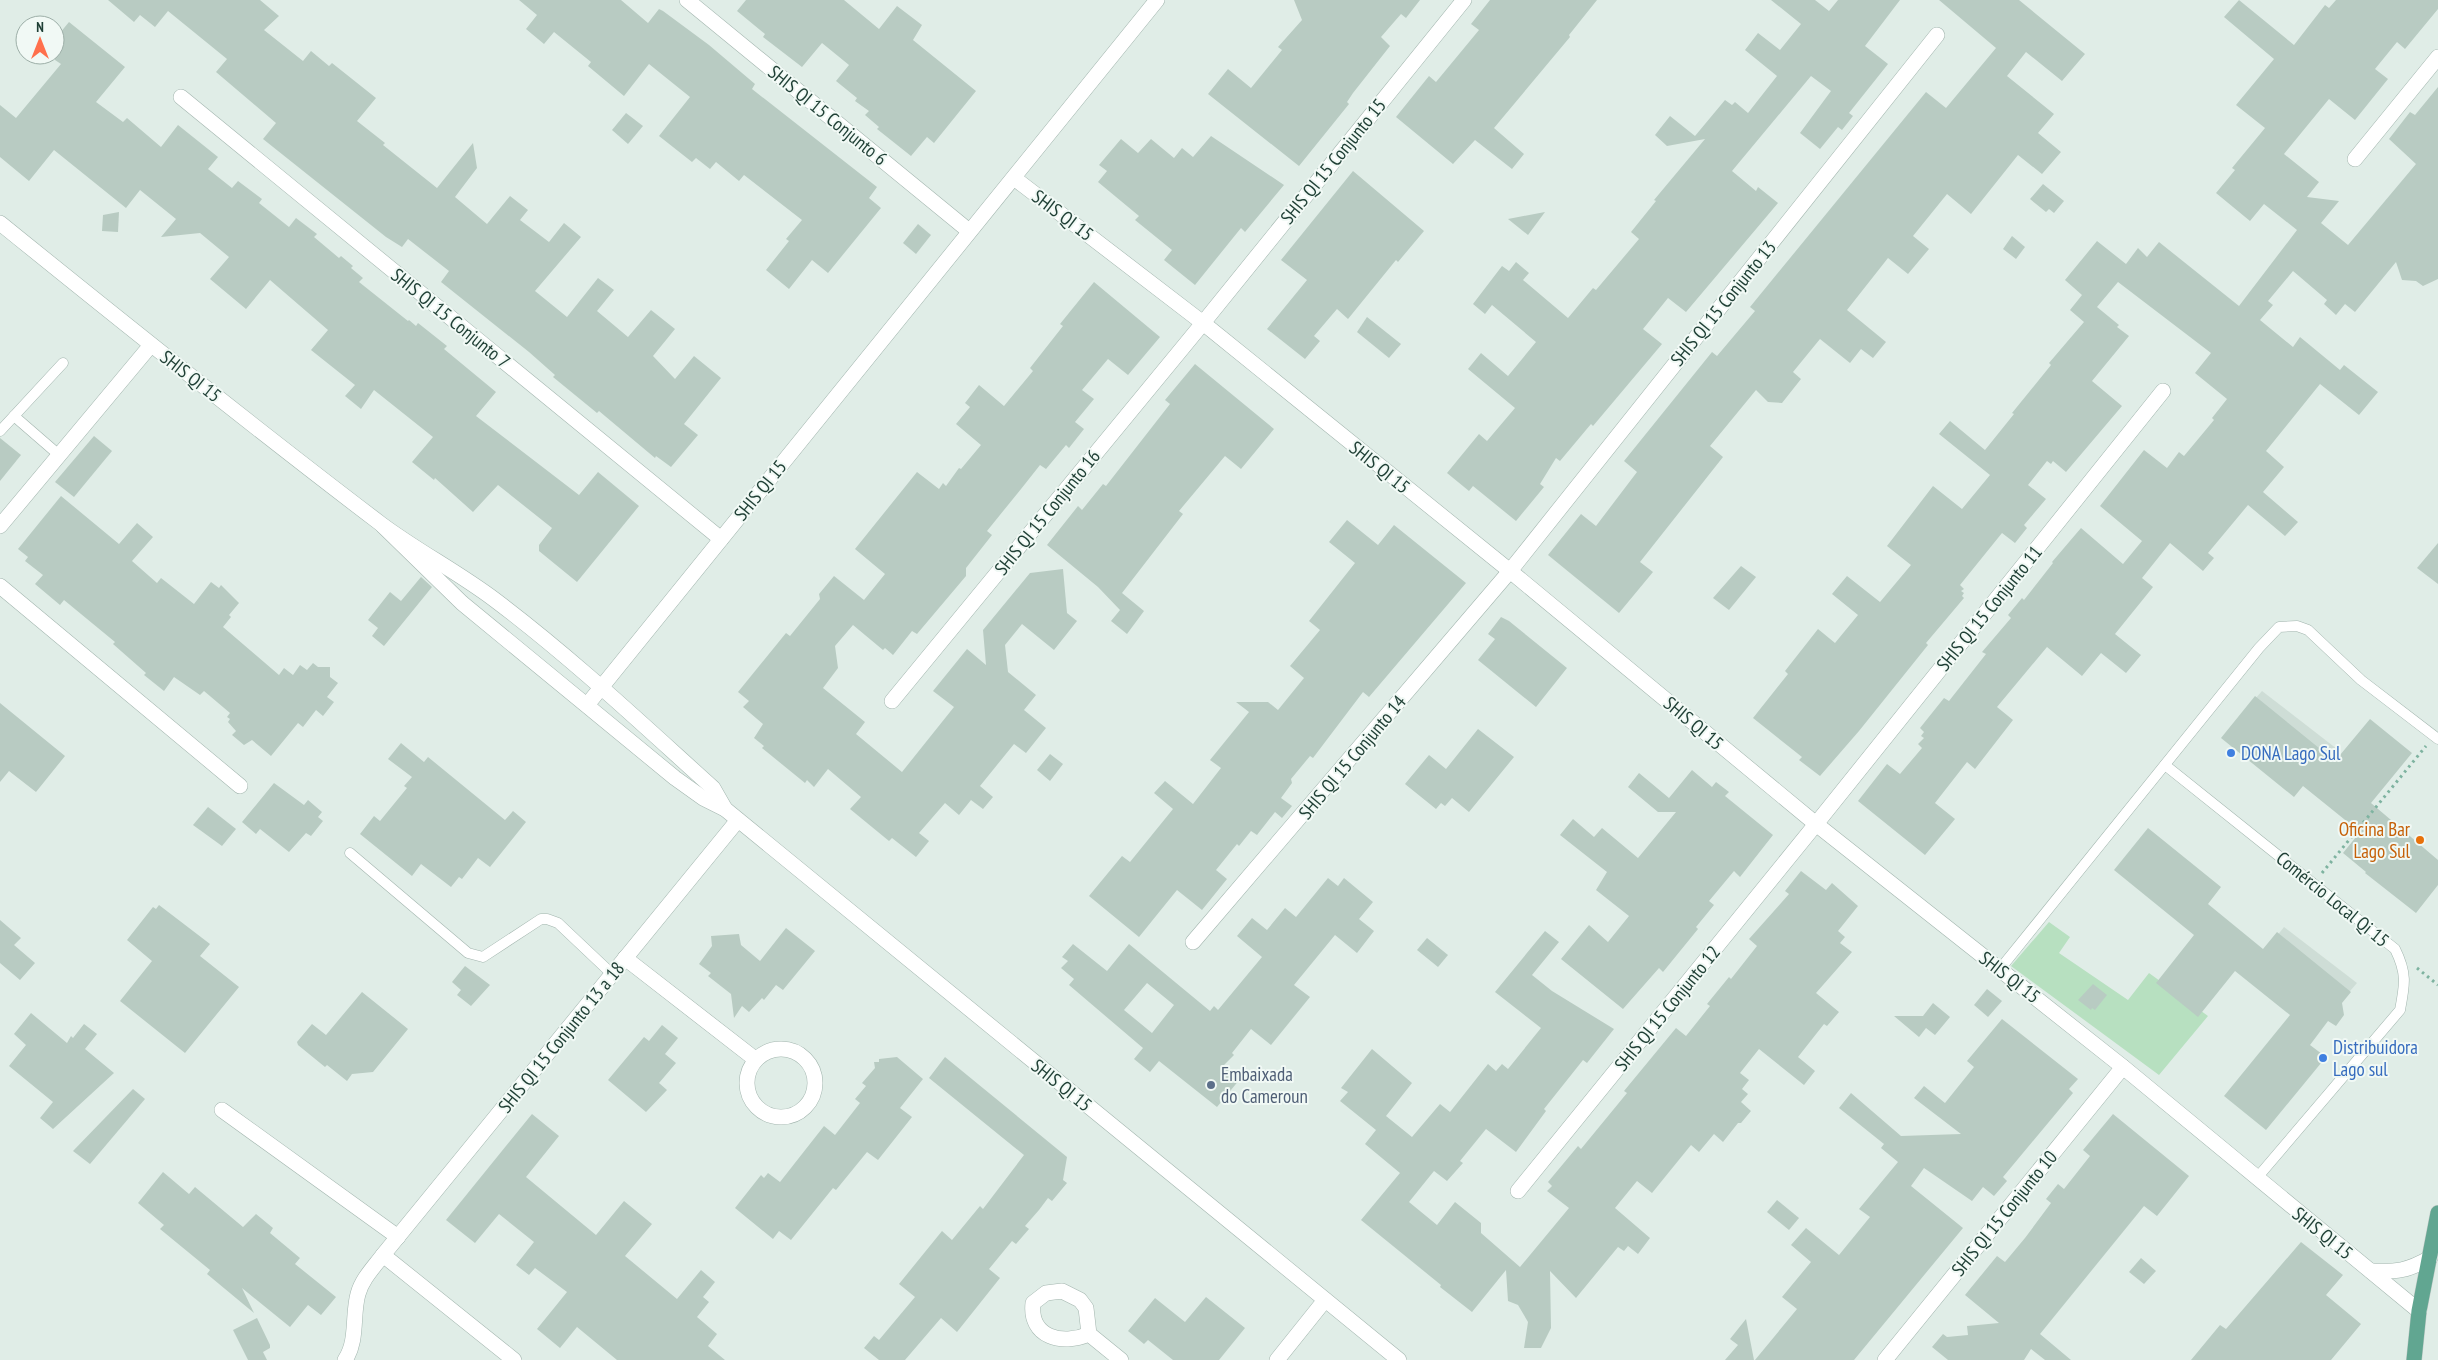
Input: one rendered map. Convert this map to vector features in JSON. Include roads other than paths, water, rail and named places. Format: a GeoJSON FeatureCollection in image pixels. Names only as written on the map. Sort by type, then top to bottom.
{"type":"FeatureCollection","features":[{"type":"Feature","properties":{"kind":"main road"},"geometry":{"type":"LineString","coordinates":[[2414,1360],[2419,1311],[2438,1213]]}},
{"type":"Feature","properties":{"kind":"street","name":"SHIS QI 15 Conjunto 6"},"geometry":{"type":"LineString","coordinates":[[687,0],[969,231]]}},
{"type":"Feature","properties":{"kind":"street","name":"SHIS QI 15"},"geometry":{"type":"LineString","coordinates":[[588,705],[1157,0]]}},
{"type":"Feature","properties":{"kind":"street","name":"SHIS QI 15 Conjunto 15"},"geometry":{"type":"LineString","coordinates":[[1203,323],[1464,0]]}},
{"type":"Feature","properties":{"kind":"street","name":"SHIS QI 15 Conjunto 13"},"geometry":{"type":"LineString","coordinates":[[1510,571],[1936,35]]}},
{"type":"Feature","properties":{"kind":"street"},"geometry":{"type":"LineString","coordinates":[[2355,159],[2438,57]]}},
{"type":"Feature","properties":{"kind":"street","name":"SHIS QI 15 Conjunto 7"},"geometry":{"type":"LineString","coordinates":[[181,97],[721,539]]}},
{"type":"Feature","properties":{"kind":"street","name":"SHIS QI 15"},"geometry":{"type":"LineString","coordinates":[[1014,178],[1203,323],[1510,571],[1816,824],[2123,1067],[2419,1311]]}},
{"type":"Feature","properties":{"kind":"street","name":"SHIS QI 15"},"geometry":{"type":"LineString","coordinates":[[0,224],[151,345],[383,526],[457,572],[496,600],[602,686],[713,788],[725,809]]}},
{"type":"Feature","properties":{"kind":"street","name":"SHIS QI 15 Conjunto 16"},"geometry":{"type":"LineString","coordinates":[[892,701],[1203,323]]}},
{"type":"Feature","properties":{"kind":"street"},"geometry":{"type":"LineString","coordinates":[[0,526],[151,345]]}},
{"type":"Feature","properties":{"kind":"street","name":"SHIS QI 15 Conjunto 11"},"geometry":{"type":"LineString","coordinates":[[1816,824],[2163,391]]}},
{"type":"Feature","properties":{"kind":"street","name":"SHIS QI 15"},"geometry":{"type":"LineString","coordinates":[[383,526],[462,603],[675,778],[703,798],[725,809],[1399,1360]]}},
{"type":"Feature","properties":{"kind":"street","name":"SHIS QI 15 Conjunto 14"},"geometry":{"type":"LineString","coordinates":[[1194,942],[1510,571]]}},
{"type":"Feature","properties":{"kind":"street"},"geometry":{"type":"LineString","coordinates":[[0,586],[240,786]]}},
{"type":"Feature","properties":{"kind":"street","name":"SHIS QI 15 Conjunto 13 a 18"},"geometry":{"type":"LineString","coordinates":[[346,1360],[354,1334],[358,1294],[366,1277],[738,820]]}},
{"type":"Feature","properties":{"kind":"street","name":"SHIS QI 15 Conjunto 12"},"geometry":{"type":"LineString","coordinates":[[1518,1191],[1816,824]]}},
{"type":"Feature","properties":{"kind":"street"},"geometry":{"type":"LineString","coordinates":[[625,958],[755,1059]]}},
{"type":"Feature","properties":{"kind":"street"},"geometry":{"type":"LineString","coordinates":[[773,1049],[793,1049],[809,1061],[817,1079],[813,1099],[799,1113],[780,1118],[761,1112],[748,1096],[746,1076],[755,1059],[773,1049]]}},
{"type":"Feature","properties":{"kind":"street","name":"SHIS QI 15 Conjunto 10"},"geometry":{"type":"LineString","coordinates":[[1885,1360],[2123,1067]]}},
{"type":"Feature","properties":{"kind":"street"},"geometry":{"type":"LineString","coordinates":[[222,1110],[398,1237]]}},
{"type":"Feature","properties":{"kind":"street"},"geometry":{"type":"LineString","coordinates":[[383,1254],[514,1360]]}},
{"type":"Feature","properties":{"kind":"street","name":"SHIS QI 15"},"geometry":{"type":"LineString","coordinates":[[2371,1271],[2397,1272],[2412,1268],[2430,1258]]}},
{"type":"Feature","properties":{"kind":"street"},"geometry":{"type":"LineString","coordinates":[[1277,1360],[1325,1300]]}},
{"type":"Feature","properties":{"kind":"street"},"geometry":{"type":"LineString","coordinates":[[1089,1334],[1121,1360]]}},
{"type":"Feature","properties":{"kind":"lane"},"geometry":{"type":"LineString","coordinates":[[0,431],[63,363]]}},
{"type":"Feature","properties":{"kind":"lane"},"geometry":{"type":"LineString","coordinates":[[14,416],[59,455]]}},
{"type":"Feature","properties":{"kind":"lane"},"geometry":{"type":"LineString","coordinates":[[2000,969],[2274,630],[2279,627],[2288,626],[2308,630],[2361,680],[2436,738]]}},
{"type":"Feature","properties":{"kind":"lane","name":"Comércio Local Qi 15"},"geometry":{"type":"LineString","coordinates":[[2165,765],[2395,949],[2404,967],[2405,986],[2400,1010],[2256,1178]]}},
{"type":"Feature","properties":{"kind":"lane"},"geometry":{"type":"LineString","coordinates":[[350,853],[468,953],[483,957],[541,919],[548,919],[558,923],[612,974]]}},
{"type":"Feature","properties":{"kind":"place","name":"DONA Lago Sul"},"geometry":{"type":"Point","coordinates":[2231,753]}},
{"type":"Feature","properties":{"kind":"place","name":"Oficina Bar Lago Sul"},"geometry":{"type":"Point","coordinates":[2420,840]}},
{"type":"Feature","properties":{"kind":"place","name":"Distribuidora Lago sul"},"geometry":{"type":"Point","coordinates":[2323,1058]}},
{"type":"Feature","properties":{"kind":"place","name":"Embaixada do Cameroun"},"geometry":{"type":"Point","coordinates":[1211,1085]}}]}
